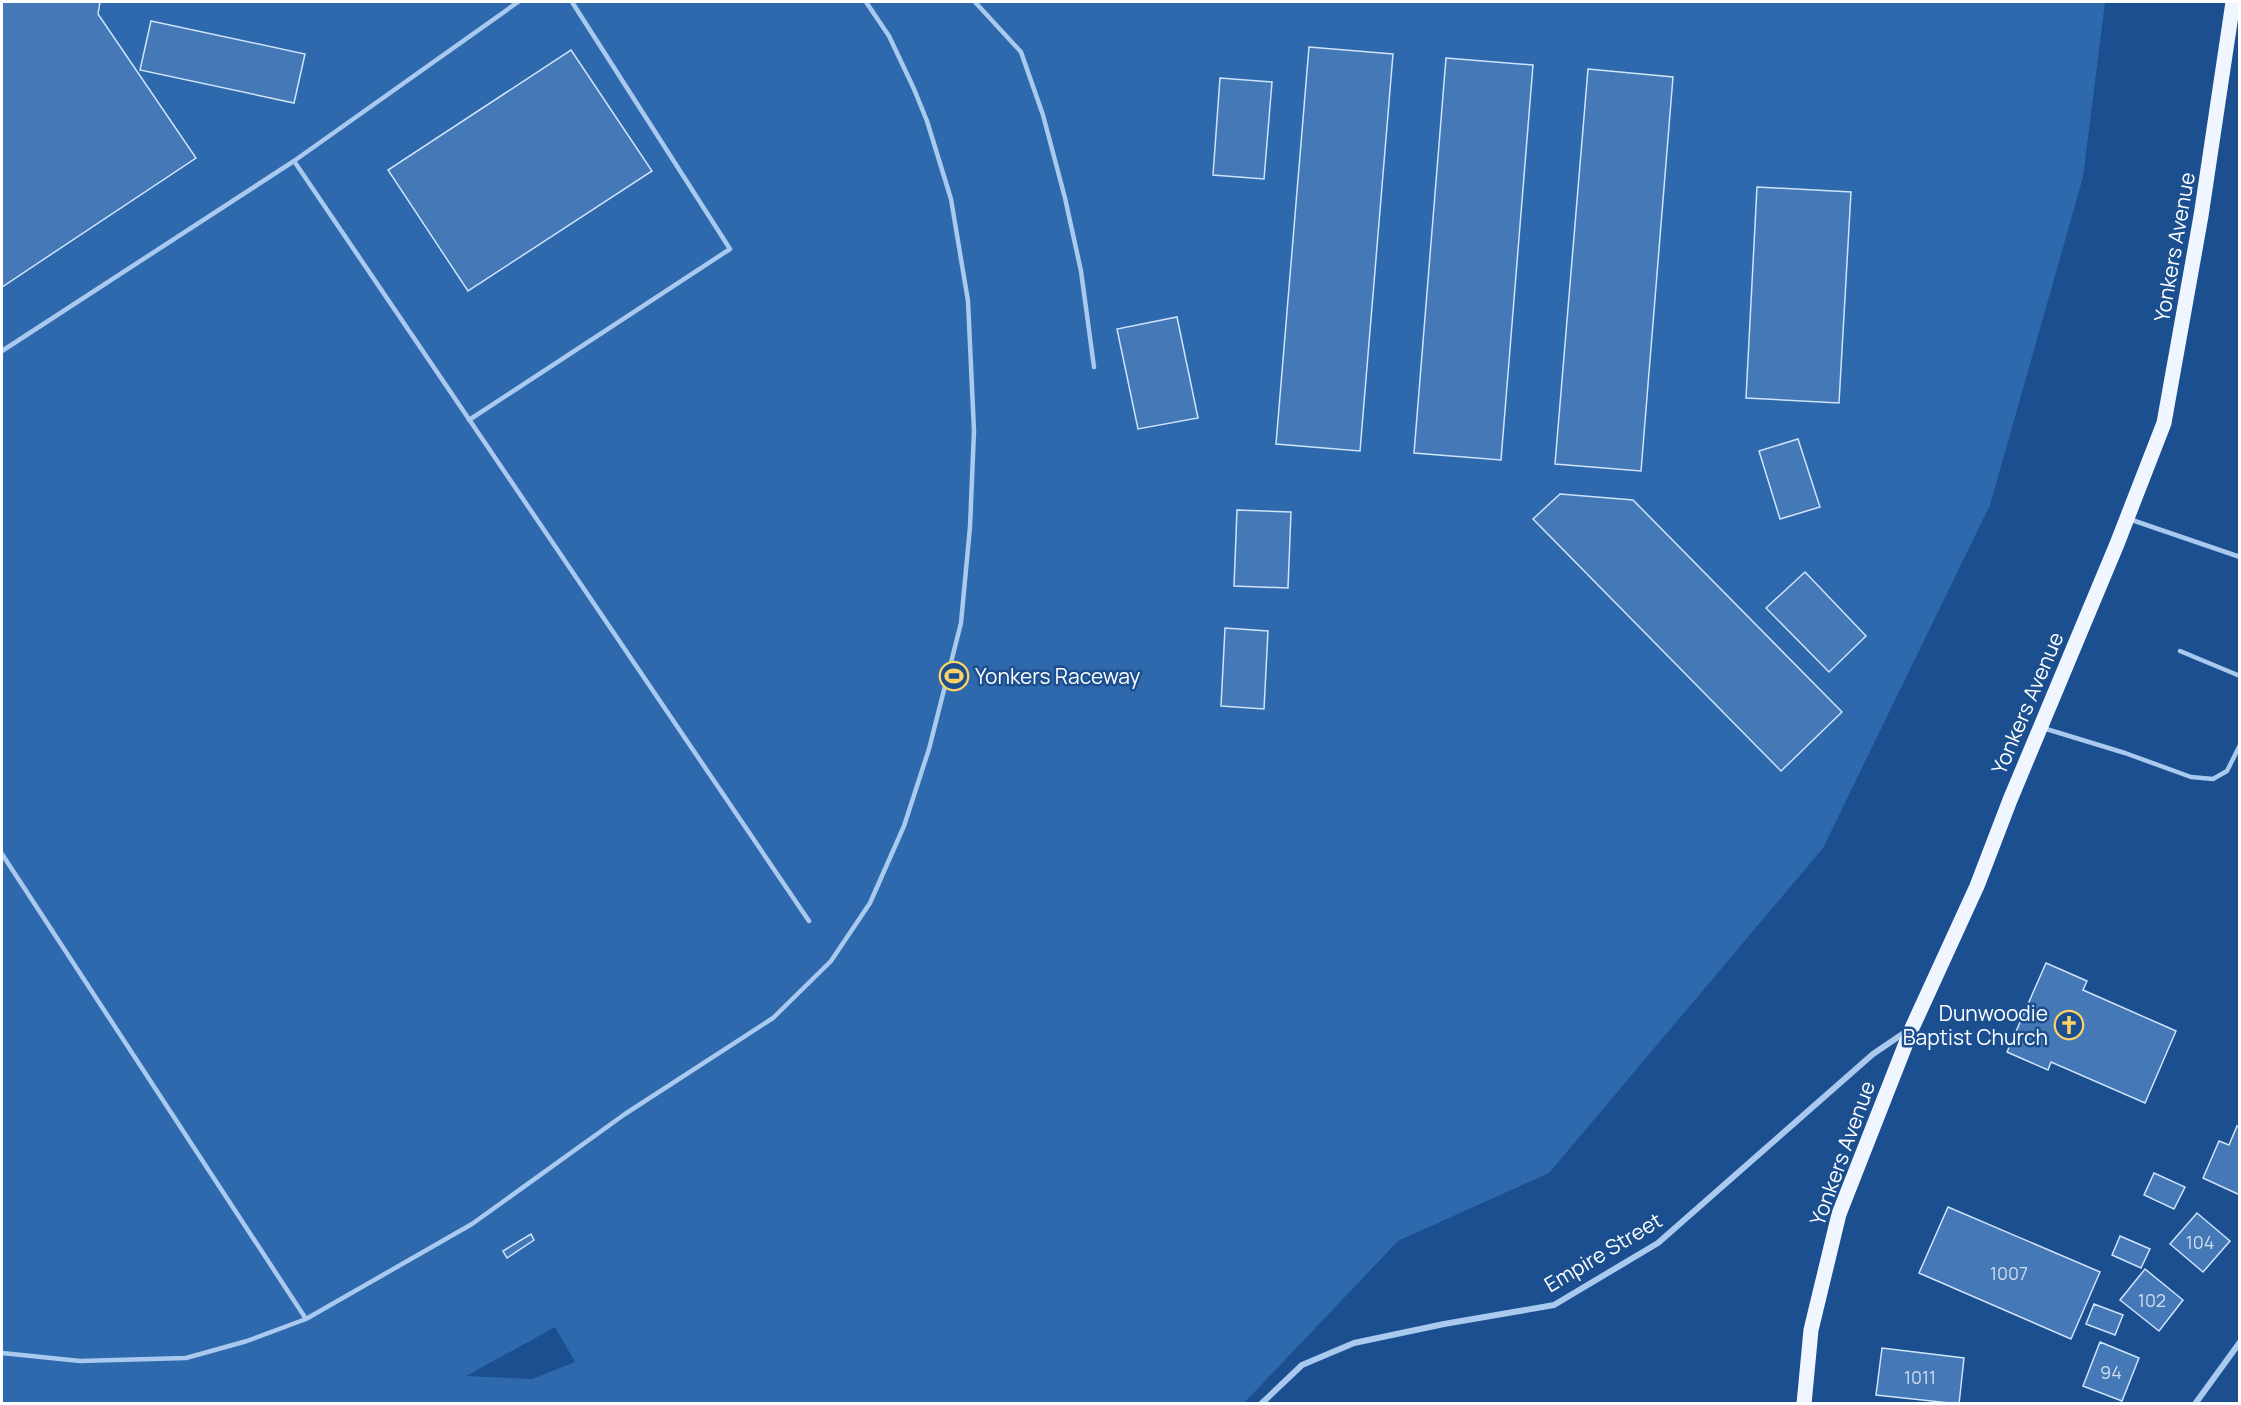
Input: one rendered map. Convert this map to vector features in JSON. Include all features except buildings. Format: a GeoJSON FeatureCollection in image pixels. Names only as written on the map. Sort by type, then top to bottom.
{"type":"FeatureCollection","features":[{"type":"Feature","properties":{"kind":"main road","name":"Yonkers Avenue"},"geometry":{"type":"LineString","coordinates":[[1804,1404],[1811,1330],[1839,1214],[1912,1028],[1977,886],[2164,423],[2201,216],[2233,2]]}},
{"type":"Feature","properties":{"kind":"street","name":"Empire Street"},"geometry":{"type":"LineString","coordinates":[[1261,1404],[1302,1365],[1354,1343],[1444,1324],[1554,1305],[1658,1243],[1873,1054],[1912,1028]]}},
{"type":"Feature","properties":{"kind":"street"},"geometry":{"type":"LineString","coordinates":[[2195,1404],[2240,1342]]}},
{"type":"Feature","properties":{"kind":"lane"},"geometry":{"type":"LineString","coordinates":[[2,351],[294,161],[518,2]]}},
{"type":"Feature","properties":{"kind":"lane"},"geometry":{"type":"LineString","coordinates":[[469,420],[730,249],[573,2]]}},
{"type":"Feature","properties":{"kind":"lane"},"geometry":{"type":"LineString","coordinates":[[2,1353],[80,1361],[186,1358],[246,1341],[306,1318],[472,1224],[625,1114],[772,1018],[831,960],[870,903],[904,826],[929,749],[961,622],[970,527],[974,430],[969,301],[951,199],[927,121],[914,89],[889,36],[866,2]]}},
{"type":"Feature","properties":{"kind":"lane"},"geometry":{"type":"LineString","coordinates":[[975,2],[1021,52],[1043,115],[1065,198],[1078,261],[1094,367]]}},
{"type":"Feature","properties":{"kind":"lane"},"geometry":{"type":"LineString","coordinates":[[294,161],[809,921]]}},
{"type":"Feature","properties":{"kind":"lane"},"geometry":{"type":"LineString","coordinates":[[2127,518],[2240,557]]}},
{"type":"Feature","properties":{"kind":"lane"},"geometry":{"type":"LineString","coordinates":[[2181,651],[2240,675]]}},
{"type":"Feature","properties":{"kind":"lane"},"geometry":{"type":"LineString","coordinates":[[2040,727],[2125,753],[2192,777],[2213,779],[2227,771],[2240,745]]}},
{"type":"Feature","properties":{"kind":"lane"},"geometry":{"type":"LineString","coordinates":[[2,854],[306,1318]]}},
{"type":"Feature","properties":{"kind":"shaded area","name":"Yonkers Raceway"},"geometry":{"type":"Polygon","coordinates":[[[2,2],[2105,2],[2083,177],[1990,505],[1823,848],[1549,1173],[1398,1241],[1244,1403],[2,1404],[2,2]],[[555,1327],[466,1376],[532,1379],[575,1362],[555,1327]]]}},
{"type":"Feature","properties":{"kind":"place","name":"Yonkers Raceway"},"geometry":{"type":"Point","coordinates":[954,676]}},
{"type":"Feature","properties":{"kind":"place","name":"Dunwoodie Baptist Church"},"geometry":{"type":"Point","coordinates":[2069,1025]}}]}
